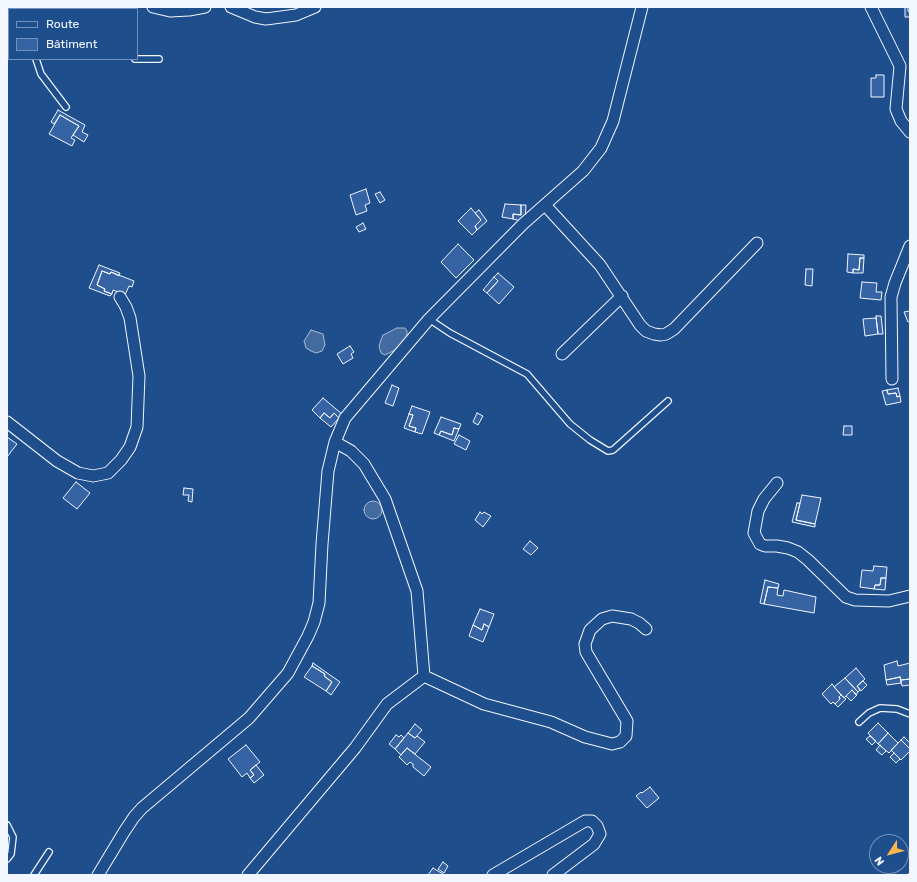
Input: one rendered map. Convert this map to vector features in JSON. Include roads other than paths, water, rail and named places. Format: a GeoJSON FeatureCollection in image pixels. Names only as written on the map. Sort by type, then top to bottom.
{"type":"FeatureCollection","features":[{"type":"Feature","properties":{"kind":"street"},"geometry":{"type":"LineString","coordinates":[[153,7],[170,11],[205,7]]}},
{"type":"Feature","properties":{"kind":"street"},"geometry":{"type":"LineString","coordinates":[[231,7],[255,17],[266,18],[296,14],[315,7]]}},
{"type":"Feature","properties":{"kind":"street"},"geometry":{"type":"LineString","coordinates":[[98,875],[134,817],[150,801],[250,718],[288,674],[314,622],[319,603],[330,458],[345,418],[429,319],[511,236],[583,171],[601,148],[613,121],[642,7]]}},
{"type":"Feature","properties":{"kind":"street"},"geometry":{"type":"LineString","coordinates":[[871,7],[900,66],[896,109],[901,121],[910,132]]}},
{"type":"Feature","properties":{"kind":"street"},"geometry":{"type":"LineString","coordinates":[[545,204],[594,257],[622,296],[634,319],[646,330],[654,334],[666,334],[674,329],[757,243]]}},
{"type":"Feature","properties":{"kind":"street"},"geometry":{"type":"LineString","coordinates":[[892,379],[891,297],[910,246]]}},
{"type":"Feature","properties":{"kind":"street"},"geometry":{"type":"LineString","coordinates":[[562,354],[622,296]]}},
{"type":"Feature","properties":{"kind":"street"},"geometry":{"type":"LineString","coordinates":[[7,422],[57,461],[78,473],[93,476],[108,473],[121,460],[130,447],[136,427],[139,376],[130,318],[120,297]]}},
{"type":"Feature","properties":{"kind":"street"},"geometry":{"type":"LineString","coordinates":[[335,442],[351,451],[364,464],[385,499],[417,590],[424,676]]}},
{"type":"Feature","properties":{"kind":"street"},"geometry":{"type":"LineString","coordinates":[[777,483],[764,499],[758,511],[754,533],[760,544],[765,546],[788,548],[798,552],[846,597],[855,600],[889,602],[910,596]]}},
{"type":"Feature","properties":{"kind":"street"},"geometry":{"type":"LineString","coordinates":[[424,676],[484,704],[551,722],[585,736],[612,744],[620,742],[626,736],[627,721],[586,652],[585,644],[590,630],[602,619],[612,616],[631,619],[646,629]]}},
{"type":"Feature","properties":{"kind":"street"},"geometry":{"type":"LineString","coordinates":[[248,875],[355,748],[387,704],[424,676]]}},
{"type":"Feature","properties":{"kind":"street"},"geometry":{"type":"LineString","coordinates":[[493,875],[585,821],[592,821],[597,826],[600,834],[594,844],[553,875]]}},
{"type":"Feature","properties":{"kind":"street"},"geometry":{"type":"LineString","coordinates":[[896,875],[910,860]]}},
{"type":"Feature","properties":{"kind":"lane"},"geometry":{"type":"LineString","coordinates":[[138,59],[159,59]]}},
{"type":"Feature","properties":{"kind":"lane"},"geometry":{"type":"LineString","coordinates":[[36,60],[42,74],[66,107]]}},
{"type":"Feature","properties":{"kind":"lane"},"geometry":{"type":"LineString","coordinates":[[429,319],[527,374],[570,424],[590,440],[608,451],[613,450],[668,401]]}},
{"type":"Feature","properties":{"kind":"lane"},"geometry":{"type":"LineString","coordinates":[[859,722],[869,713],[880,708],[897,709],[910,714]]}},
{"type":"Feature","properties":{"kind":"lane"},"geometry":{"type":"LineString","coordinates":[[7,825],[13,837],[11,854],[7,859]]}},
{"type":"Feature","properties":{"kind":"lane"},"geometry":{"type":"LineString","coordinates":[[34,875],[49,852]]}},
{"type":"Feature","properties":{"kind":"water"},"geometry":{"type":"Polygon","coordinates":[[[397,328],[405,328],[407,331],[404,341],[397,349],[385,355],[381,353],[379,346],[383,335],[397,328]]]}},
{"type":"Feature","properties":{"kind":"water"},"geometry":{"type":"Polygon","coordinates":[[[311,330],[323,334],[325,345],[322,351],[316,353],[306,348],[304,341],[311,330]]]}},
{"type":"Feature","properties":{"kind":"water"},"geometry":{"type":"Polygon","coordinates":[[[373,501],[379,504],[382,510],[379,516],[373,519],[367,516],[364,510],[367,504],[373,501]]]}}]}
